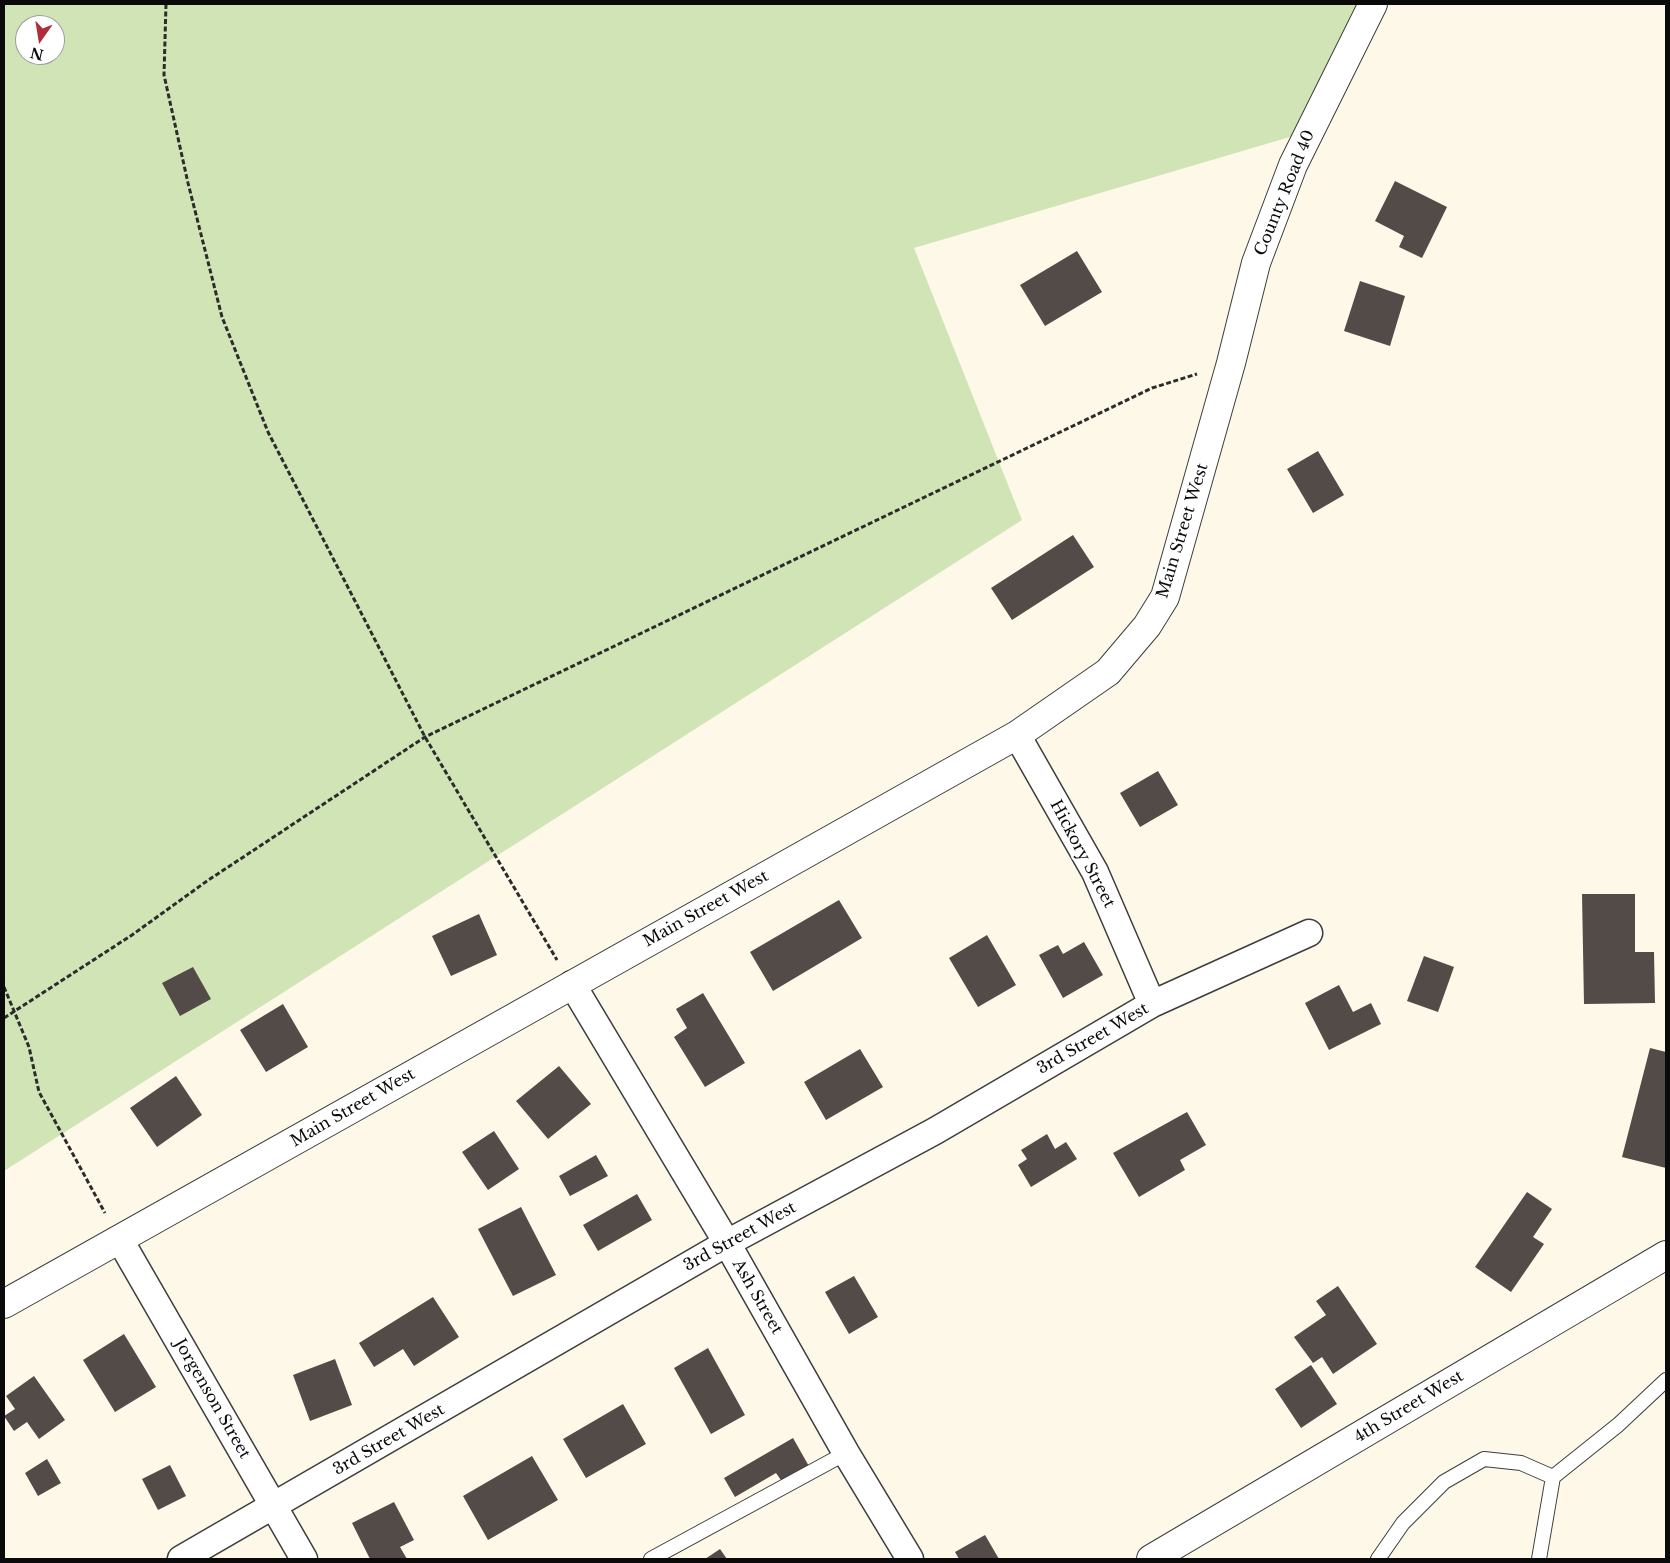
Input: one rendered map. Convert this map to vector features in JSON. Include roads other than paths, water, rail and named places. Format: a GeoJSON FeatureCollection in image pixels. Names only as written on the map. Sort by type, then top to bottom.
{"type":"FeatureCollection","features":[{"type":"Feature","properties":{"kind":"street","name":"County Road 40"},"geometry":{"type":"LineString","coordinates":[[1231,363],[1256,263],[1292,165],[1373,4]]}},
{"type":"Feature","properties":{"kind":"street","name":"Main Street West"},"geometry":{"type":"LineString","coordinates":[[4,1304],[1017,735],[1108,672],[1147,626],[1166,597],[1231,363]]}},
{"type":"Feature","properties":{"kind":"street","name":"Hickory Street"},"geometry":{"type":"LineString","coordinates":[[1017,735],[1095,872],[1152,1004]]}},
{"type":"Feature","properties":{"kind":"street","name":"3rd Street West"},"geometry":{"type":"LineString","coordinates":[[181,1559],[275,1507],[727,1243],[935,1131],[1152,1004],[1309,933]]}},
{"type":"Feature","properties":{"kind":"street","name":"Ash Street"},"geometry":{"type":"LineString","coordinates":[[572,984],[727,1243],[846,1453],[910,1559]]}},
{"type":"Feature","properties":{"kind":"street","name":"Jorgenson Street"},"geometry":{"type":"LineString","coordinates":[[120,1240],[304,1559]]}},
{"type":"Feature","properties":{"kind":"street","name":"4th Street West"},"geometry":{"type":"LineString","coordinates":[[1151,1559],[1666,1255]]}},
{"type":"Feature","properties":{"kind":"lane"},"geometry":{"type":"LineString","coordinates":[[1539,1559],[1554,1476],[1618,1425],[1666,1380]]}},
{"type":"Feature","properties":{"kind":"lane"},"geometry":{"type":"LineString","coordinates":[[651,1559],[846,1453]]}},
{"type":"Feature","properties":{"kind":"lane"},"geometry":{"type":"LineString","coordinates":[[1378,1559],[1403,1523],[1444,1482],[1484,1459],[1521,1463],[1554,1476]]}}]}
